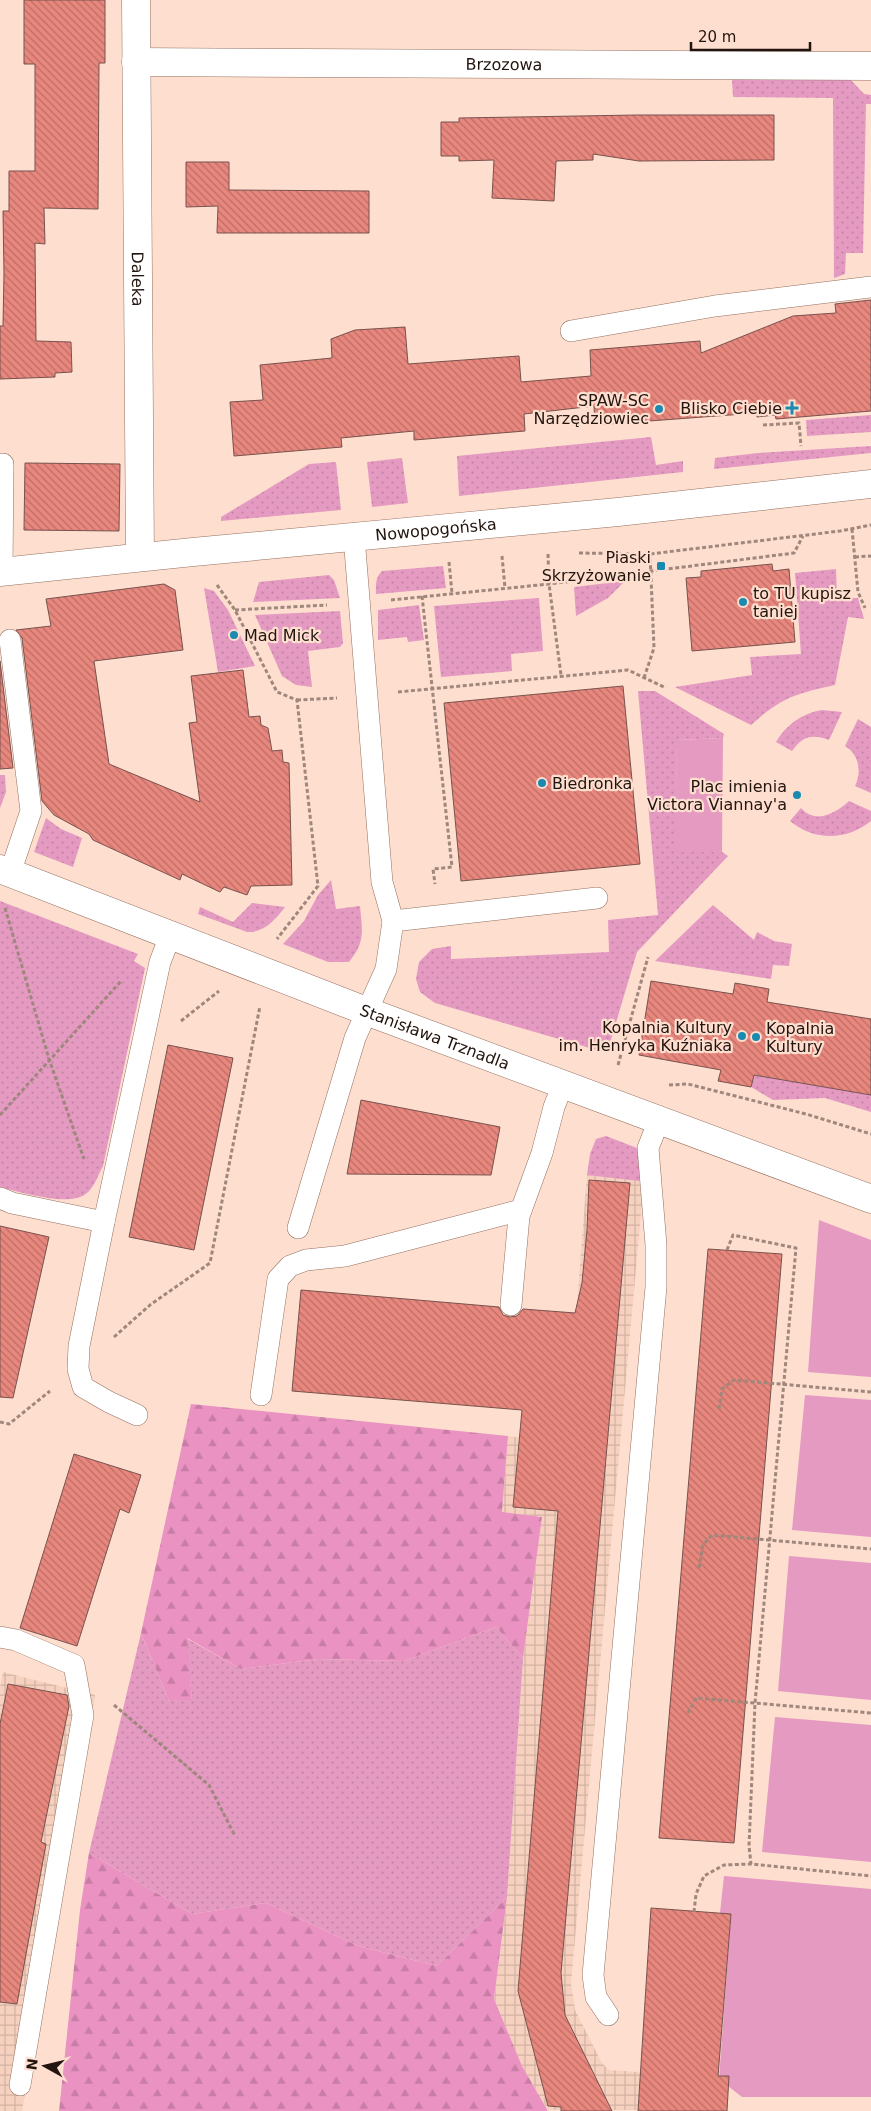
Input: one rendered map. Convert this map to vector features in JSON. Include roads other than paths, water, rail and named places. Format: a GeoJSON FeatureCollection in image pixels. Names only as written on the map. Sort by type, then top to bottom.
{"type":"FeatureCollection","features":[{"type":"Feature","properties":{"kind":"street","name":"Daleka"},"geometry":{"type":"LineString","coordinates":[[136,0],[140,557]]}},
{"type":"Feature","properties":{"kind":"street","name":"Brzozowa"},"geometry":{"type":"LineString","coordinates":[[136,62],[871,66]]}},
{"type":"Feature","properties":{"kind":"street","name":"Nowopogońska"},"geometry":{"type":"LineString","coordinates":[[1,572],[628,511],[871,484]]}},
{"type":"Feature","properties":{"kind":"street","name":"Stanisława Trznadla"},"geometry":{"type":"LineString","coordinates":[[5,871],[366,1011],[871,1199]]}},
{"type":"Feature","properties":{"kind":"lane"},"geometry":{"type":"LineString","coordinates":[[571,331],[715,306],[871,287]]}},
{"type":"Feature","properties":{"kind":"lane"},"geometry":{"type":"LineString","coordinates":[[1,572],[3,464]]}},
{"type":"Feature","properties":{"kind":"lane"},"geometry":{"type":"LineString","coordinates":[[298,1228],[355,1038],[386,969],[393,921],[382,882],[366,696],[361,603],[354,537]]}},
{"type":"Feature","properties":{"kind":"lane"},"geometry":{"type":"LineString","coordinates":[[5,871],[31,811],[10,640]]}},
{"type":"Feature","properties":{"kind":"lane"},"geometry":{"type":"LineString","coordinates":[[393,921],[439,914],[597,898]]}},
{"type":"Feature","properties":{"kind":"lane"},"geometry":{"type":"LineString","coordinates":[[137,1415],[108,1402],[83,1387],[78,1369],[79,1346],[160,962],[170,936]]}},
{"type":"Feature","properties":{"kind":"lane"},"geometry":{"type":"LineString","coordinates":[[511,1305],[516,1243],[521,1210],[542,1153],[554,1107],[563,1084]]}},
{"type":"Feature","properties":{"kind":"lane"},"geometry":{"type":"LineString","coordinates":[[608,2015],[596,1997],[593,1975],[656,1287],[656,1245],[648,1148],[659,1120]]}},
{"type":"Feature","properties":{"kind":"lane"},"geometry":{"type":"LineString","coordinates":[[0,1198],[104,1222]]}},
{"type":"Feature","properties":{"kind":"lane"},"geometry":{"type":"LineString","coordinates":[[261,1395],[278,1280],[290,1266],[306,1260],[354,1254],[521,1210]]}},
{"type":"Feature","properties":{"kind":"lane"},"geometry":{"type":"LineString","coordinates":[[0,1637],[16,1640],[74,1666],[83,1715],[20,2085]]}},
{"type":"Feature","properties":{"kind":"place","name":"Blisko Ciebie"},"geometry":{"type":"Point","coordinates":[792,408]}},
{"type":"Feature","properties":{"kind":"place","name":"SPAW-SC Narzędziowiec"},"geometry":{"type":"Point","coordinates":[659,409]}},
{"type":"Feature","properties":{"kind":"place","name":"Piaski Skrzyżowanie"},"geometry":{"type":"Point","coordinates":[661,566]}},
{"type":"Feature","properties":{"kind":"place","name":"to TU kupisz taniej"},"geometry":{"type":"Point","coordinates":[743,602]}},
{"type":"Feature","properties":{"kind":"place","name":"Mad Mick"},"geometry":{"type":"Point","coordinates":[234,635]}},
{"type":"Feature","properties":{"kind":"place","name":"Biedronka"},"geometry":{"type":"Point","coordinates":[542,783]}},
{"type":"Feature","properties":{"kind":"place","name":"Plac imienia Victora Viannay'a"},"geometry":{"type":"Point","coordinates":[797,795]}},
{"type":"Feature","properties":{"kind":"place","name":"Kopalnia Kultury im. Henryka Kuźniaka"},"geometry":{"type":"Point","coordinates":[742,1036]}},
{"type":"Feature","properties":{"kind":"place","name":"Kopalnia Kultury"},"geometry":{"type":"Point","coordinates":[756,1037]}}]}
